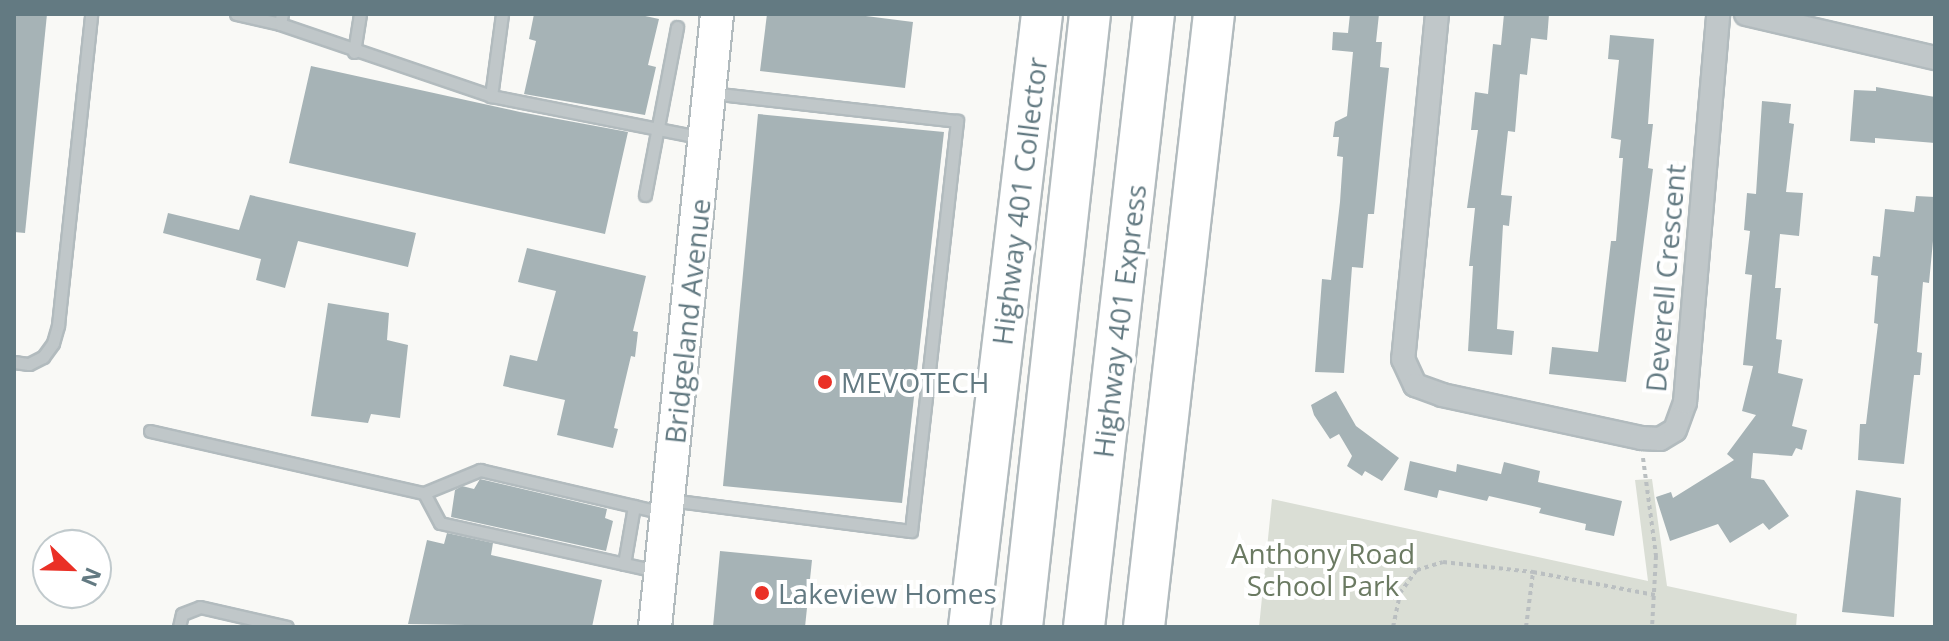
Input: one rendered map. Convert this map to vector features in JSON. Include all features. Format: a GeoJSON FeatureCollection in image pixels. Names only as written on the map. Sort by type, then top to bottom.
{"type":"FeatureCollection","features":[{"type":"Feature","properties":{"kind":"highway","name":"Highway 401 Collector"},"geometry":{"type":"LineString","coordinates":[[969,627],[1042,14]]}},
{"type":"Feature","properties":{"kind":"highway"},"geometry":{"type":"LineString","coordinates":[[1022,627],[1090,14]]}},
{"type":"Feature","properties":{"kind":"highway","name":"Highway 401 Express"},"geometry":{"type":"LineString","coordinates":[[1084,627],[1154,14]]}},
{"type":"Feature","properties":{"kind":"highway"},"geometry":{"type":"LineString","coordinates":[[1144,627],[1214,14]]}},
{"type":"Feature","properties":{"kind":"street","name":"Bridgeland Avenue"},"geometry":{"type":"LineString","coordinates":[[655,627],[717,14]]}},
{"type":"Feature","properties":{"kind":"street","name":"Deverell Crescent"},"geometry":{"type":"LineString","coordinates":[[1437,14],[1403,359],[1415,385],[1442,395],[1641,438],[1660,439],[1675,430],[1685,402],[1718,14]]}},
{"type":"Feature","properties":{"kind":"street"},"geometry":{"type":"LineString","coordinates":[[1746,14],[1935,58]]}},
{"type":"Feature","properties":{"kind":"lane"},"geometry":{"type":"LineString","coordinates":[[14,362],[29,364],[43,357],[53,343],[58,325],[91,14]]}},
{"type":"Feature","properties":{"kind":"lane"},"geometry":{"type":"LineString","coordinates":[[236,14],[281,19],[354,52],[491,96],[705,139]]}},
{"type":"Feature","properties":{"kind":"lane"},"geometry":{"type":"LineString","coordinates":[[354,52],[360,14]]}},
{"type":"Feature","properties":{"kind":"lane"},"geometry":{"type":"LineString","coordinates":[[491,96],[502,14]]}},
{"type":"Feature","properties":{"kind":"lane"},"geometry":{"type":"LineString","coordinates":[[645,195],[677,27]]}},
{"type":"Feature","properties":{"kind":"lane"},"geometry":{"type":"LineString","coordinates":[[150,431],[424,493],[480,470],[634,506],[911,531],[957,121],[709,93]]}},
{"type":"Feature","properties":{"kind":"lane"},"geometry":{"type":"LineString","coordinates":[[424,493],[440,523],[661,572]]}},
{"type":"Feature","properties":{"kind":"lane"},"geometry":{"type":"LineString","coordinates":[[624,564],[634,506]]}},
{"type":"Feature","properties":{"kind":"lane"},"geometry":{"type":"LineString","coordinates":[[179,627],[182,614],[200,607],[287,627]]}},
{"type":"Feature","properties":{"kind":"path"},"geometry":{"type":"LineString","coordinates":[[1641,438],[1656,556],[1652,627]]}},
{"type":"Feature","properties":{"kind":"path"},"geometry":{"type":"LineString","coordinates":[[1393,627],[1400,593],[1417,570],[1443,562],[1533,572],[1655,595]]}},
{"type":"Feature","properties":{"kind":"path"},"geometry":{"type":"LineString","coordinates":[[1526,627],[1533,572]]}},
{"type":"Feature","properties":{"kind":"green space","name":"Anthony Road School Park"},"geometry":{"type":"Polygon","coordinates":[[[1652,479],[1667,586],[1797,614],[1796,627],[1259,627],[1272,499],[1648,581],[1635,480],[1652,479]]]}},
{"type":"Feature","properties":{"kind":"building"},"geometry":{"type":"Polygon","coordinates":[[[14,14],[47,14],[25,233],[14,232],[14,14]]]}},
{"type":"Feature","properties":{"kind":"building"},"geometry":{"type":"Polygon","coordinates":[[[534,14],[636,14],[659,19],[648,65],[656,67],[645,115],[524,94],[536,41],[529,39],[534,14]]]}},
{"type":"Feature","properties":{"kind":"building"},"geometry":{"type":"Polygon","coordinates":[[[767,14],[850,14],[913,22],[905,88],[760,71],[767,14]]]}},
{"type":"Feature","properties":{"kind":"building"},"geometry":{"type":"Polygon","coordinates":[[[1350,14],[1379,14],[1376,42],[1382,42],[1380,67],[1389,68],[1374,214],[1368,214],[1363,268],[1352,267],[1344,373],[1315,372],[1322,279],[1331,280],[1340,202],[1343,157],[1337,156],[1339,137],[1333,137],[1335,122],[1347,116],[1353,52],[1332,50],[1333,32],[1348,33],[1350,14]]]}},
{"type":"Feature","properties":{"kind":"building"},"geometry":{"type":"Polygon","coordinates":[[[1504,14],[1549,14],[1547,40],[1531,38],[1527,75],[1520,74],[1515,132],[1508,131],[1501,195],[1512,196],[1509,226],[1503,225],[1497,329],[1514,331],[1512,355],[1468,351],[1473,266],[1469,266],[1475,208],[1467,208],[1478,130],[1471,130],[1475,92],[1488,94],[1493,44],[1501,45],[1504,14]]]}},
{"type":"Feature","properties":{"kind":"building"},"geometry":{"type":"Polygon","coordinates":[[[1610,35],[1654,39],[1648,124],[1653,124],[1648,168],[1653,169],[1626,382],[1549,374],[1552,347],[1598,352],[1611,241],[1616,241],[1623,158],[1619,158],[1621,140],[1611,138],[1619,60],[1608,59],[1610,35]]]}},
{"type":"Feature","properties":{"kind":"building"},"geometry":{"type":"Polygon","coordinates":[[[311,66],[520,112],[628,132],[605,234],[289,163],[311,66]]]}},
{"type":"Feature","properties":{"kind":"building"},"geometry":{"type":"Polygon","coordinates":[[[1876,87],[1935,97],[1935,143],[1875,138],[1875,143],[1850,141],[1854,90],[1876,91],[1876,87]]]}},
{"type":"Feature","properties":{"kind":"building"},"geometry":{"type":"Polygon","coordinates":[[[1762,101],[1791,104],[1789,123],[1794,124],[1786,192],[1803,193],[1799,236],[1780,234],[1775,288],[1781,288],[1776,339],[1782,340],[1778,373],[1803,379],[1792,426],[1807,430],[1802,450],[1796,448],[1792,456],[1753,453],[1751,478],[1764,480],[1789,516],[1769,530],[1763,523],[1730,543],[1718,524],[1670,541],[1656,497],[1671,492],[1673,498],[1734,460],[1727,454],[1756,415],[1742,411],[1753,366],[1743,365],[1752,275],[1745,274],[1750,231],[1744,230],[1747,193],[1756,194],[1762,101]]]}},
{"type":"Feature","properties":{"kind":"building","name":"MEVOTECH"},"geometry":{"type":"Polygon","coordinates":[[[758,114],[944,132],[902,503],[723,486],[758,114]]]}},
{"type":"Feature","properties":{"kind":"building"},"geometry":{"type":"Polygon","coordinates":[[[250,195],[416,233],[408,267],[298,241],[285,288],[256,280],[261,259],[163,233],[168,213],[239,230],[250,195]]]}},
{"type":"Feature","properties":{"kind":"building"},"geometry":{"type":"Polygon","coordinates":[[[1916,196],[1935,197],[1935,220],[1929,283],[1923,282],[1917,352],[1922,353],[1920,375],[1914,375],[1904,464],[1858,460],[1860,424],[1866,424],[1878,324],[1874,323],[1878,276],[1871,275],[1873,256],[1880,257],[1885,209],[1914,212],[1916,196]]]}},
{"type":"Feature","properties":{"kind":"building"},"geometry":{"type":"Polygon","coordinates":[[[527,248],[646,276],[633,331],[638,332],[635,357],[631,356],[614,428],[618,429],[613,448],[557,435],[565,400],[503,386],[510,355],[537,361],[556,291],[518,282],[527,248]]]}},
{"type":"Feature","properties":{"kind":"building"},"geometry":{"type":"Polygon","coordinates":[[[328,303],[389,313],[387,340],[408,345],[400,418],[371,414],[368,423],[311,416],[328,303]]]}},
{"type":"Feature","properties":{"kind":"building"},"geometry":{"type":"Polygon","coordinates":[[[1336,391],[1356,426],[1399,458],[1382,481],[1365,471],[1362,476],[1347,466],[1352,456],[1339,434],[1330,439],[1314,415],[1311,405],[1336,391]]]}},
{"type":"Feature","properties":{"kind":"building"},"geometry":{"type":"Polygon","coordinates":[[[1410,461],[1456,472],[1457,464],[1501,474],[1504,462],[1540,471],[1538,482],[1622,501],[1614,536],[1585,530],[1586,524],[1539,513],[1541,508],[1489,496],[1487,501],[1439,490],[1437,498],[1404,490],[1410,461]]]}},
{"type":"Feature","properties":{"kind":"building"},"geometry":{"type":"Polygon","coordinates":[[[480,479],[607,509],[605,518],[613,521],[606,551],[451,517],[455,490],[462,486],[474,489],[480,479]]]}},
{"type":"Feature","properties":{"kind":"building"},"geometry":{"type":"Polygon","coordinates":[[[1856,490],[1901,498],[1894,617],[1842,612],[1856,490]]]}},
{"type":"Feature","properties":{"kind":"building"},"geometry":{"type":"Polygon","coordinates":[[[447,533],[493,543],[491,555],[602,580],[592,627],[408,624],[427,540],[444,544],[447,533]]]}},
{"type":"Feature","properties":{"kind":"building","name":"Lakeview Homes"},"geometry":{"type":"Polygon","coordinates":[[[720,551],[812,560],[805,627],[713,627],[720,551]]]}},
{"type":"Feature","properties":{"kind":"place","name":"MEVOTECH"},"geometry":{"type":"Point","coordinates":[825,382]}},
{"type":"Feature","properties":{"kind":"place","name":"Lakeview Homes"},"geometry":{"type":"Point","coordinates":[762,593]}}]}
